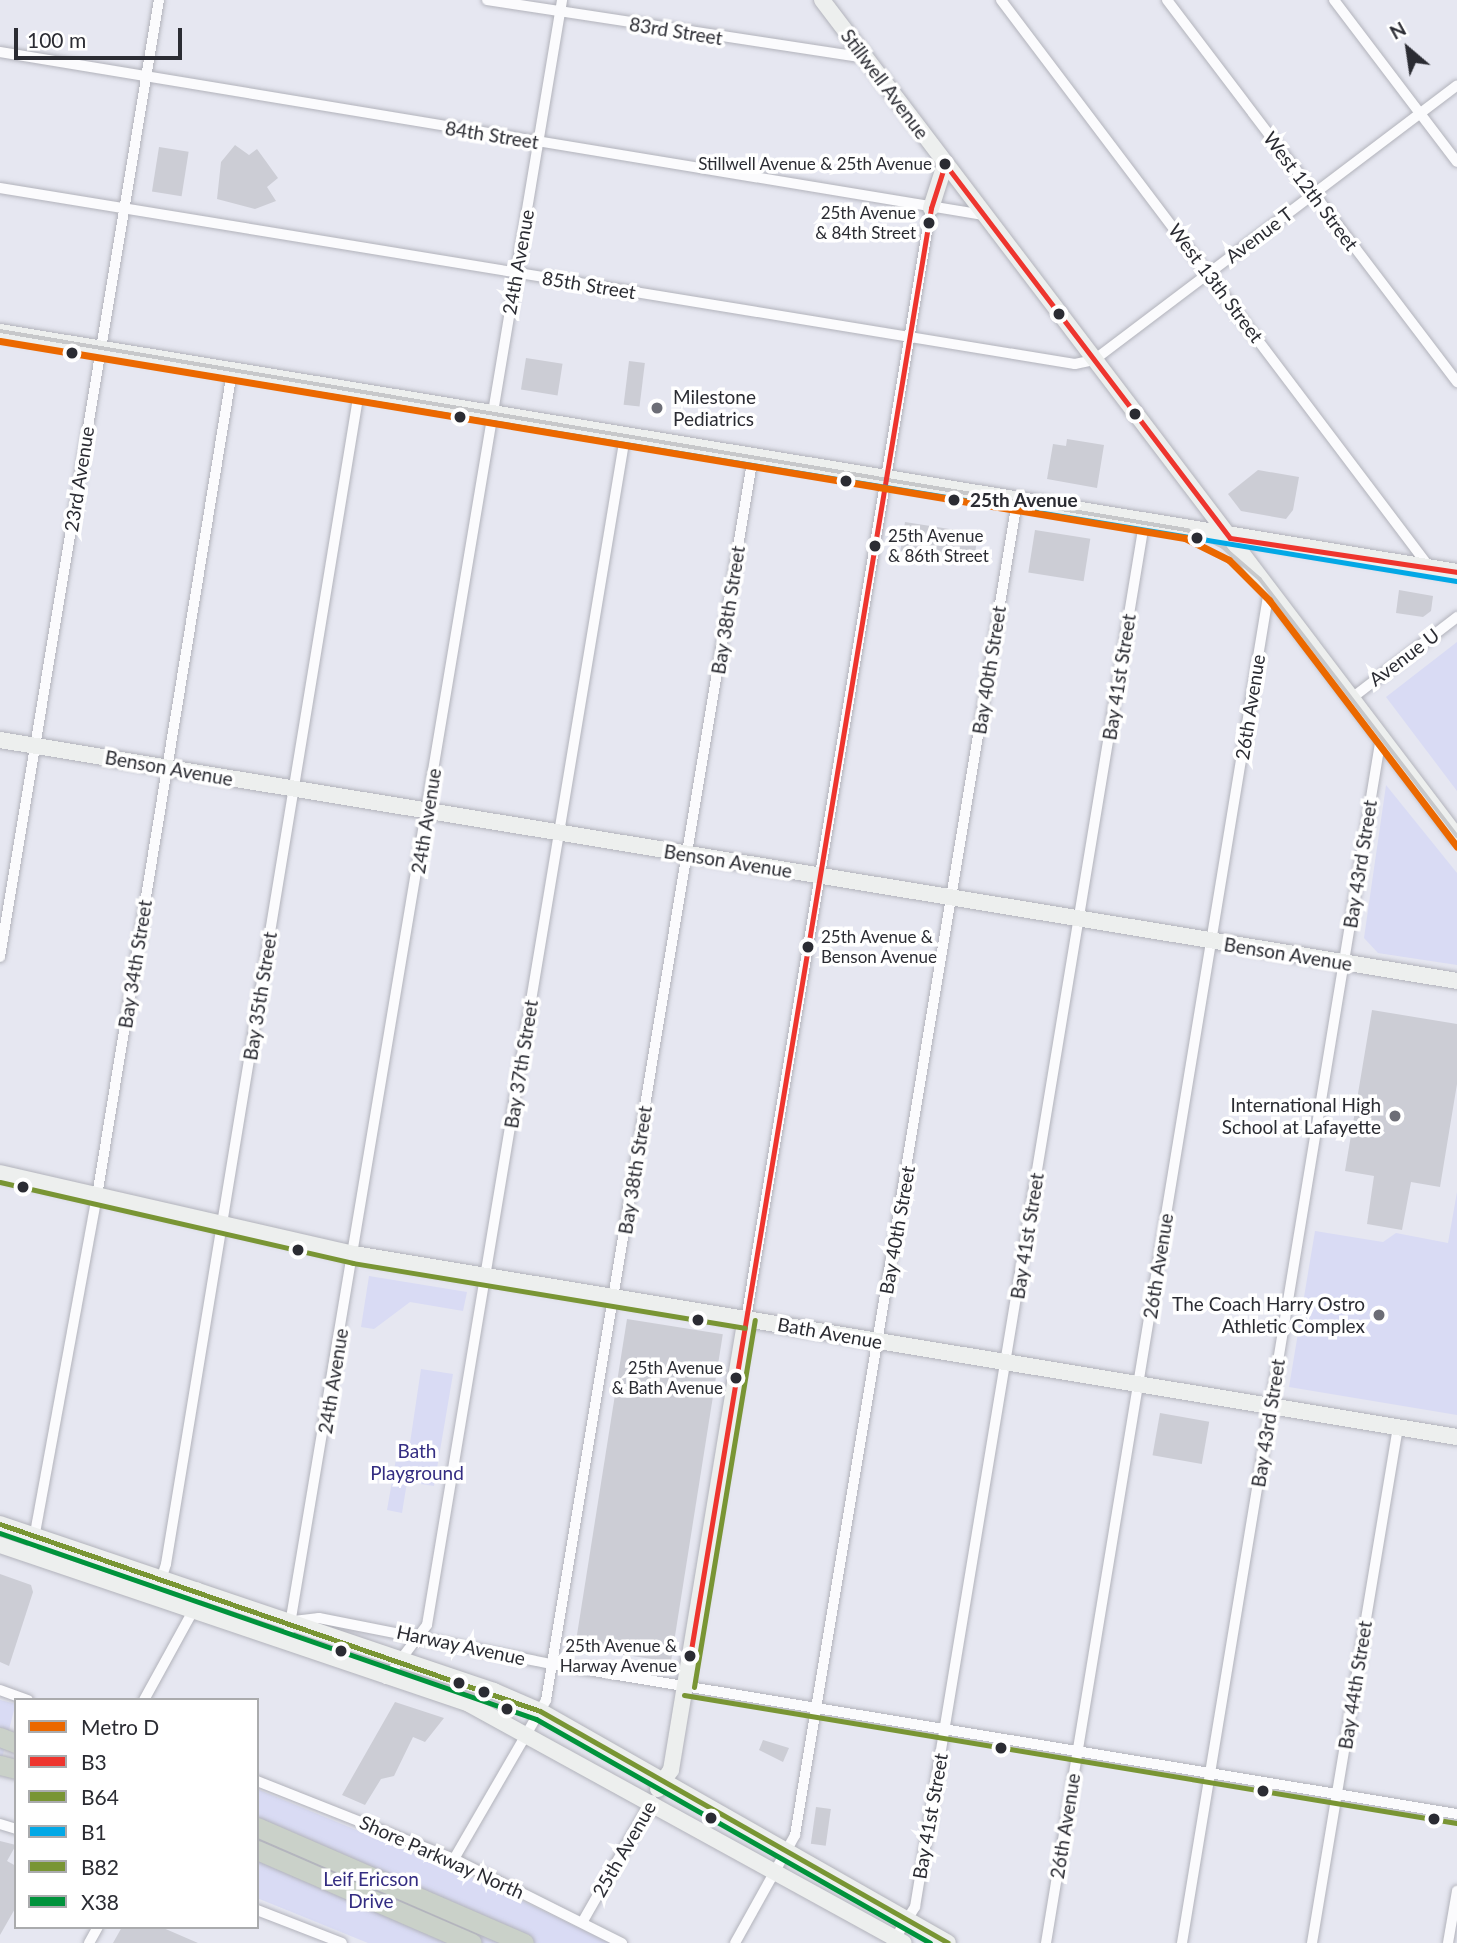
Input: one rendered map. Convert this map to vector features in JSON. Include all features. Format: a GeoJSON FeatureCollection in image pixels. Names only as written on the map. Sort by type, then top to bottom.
{"type":"FeatureCollection","features":[{"type":"Feature","properties":{"kind":"highway"},"geometry":{"type":"LineString","coordinates":[[259,1828],[524,1943]]}},
{"type":"Feature","properties":{"kind":"highway"},"geometry":{"type":"LineString","coordinates":[[259,1851],[472,1943]]}},
{"type":"Feature","properties":{"kind":"main road","name":"Stillwell Avenue"},"geometry":{"type":"LineString","coordinates":[[824,1],[1457,837]]}},
{"type":"Feature","properties":{"kind":"main road","name":"25th Avenue"},"geometry":{"type":"LineString","coordinates":[[930,208],[945,164]]}},
{"type":"Feature","properties":{"kind":"main road"},"geometry":{"type":"LineString","coordinates":[[0,332],[886,478],[1230,538],[1457,572]]}},
{"type":"Feature","properties":{"kind":"main road","name":"Benson Avenue"},"geometry":{"type":"LineString","coordinates":[[0,740],[1457,981]]}},
{"type":"Feature","properties":{"kind":"main road","name":"Bath Avenue"},"geometry":{"type":"LineString","coordinates":[[0,1173],[354,1254],[1457,1437]]}},
{"type":"Feature","properties":{"kind":"main road","name":"25th Avenue"},"geometry":{"type":"LineString","coordinates":[[652,1800],[671,1770],[746,1319]]}},
{"type":"Feature","properties":{"kind":"main road"},"geometry":{"type":"LineString","coordinates":[[0,1524],[405,1658],[540,1711],[948,1943]]}},
{"type":"Feature","properties":{"kind":"main road"},"geometry":{"type":"LineString","coordinates":[[0,1545],[287,1642],[386,1679],[469,1704],[527,1731],[652,1800],[897,1941]]}},
{"type":"Feature","properties":{"kind":"street","name":"23rd Avenue"},"geometry":{"type":"LineString","coordinates":[[0,957],[159,0]]}},
{"type":"Feature","properties":{"kind":"street","name":"83rd Street"},"geometry":{"type":"LineString","coordinates":[[487,0],[865,58]]}},
{"type":"Feature","properties":{"kind":"street","name":"24th Avenue"},"geometry":{"type":"LineString","coordinates":[[287,1642],[293,1621],[562,0]]}},
{"type":"Feature","properties":{"kind":"street","name":"West 13th Street"},"geometry":{"type":"LineString","coordinates":[[1001,0],[1430,568]]}},
{"type":"Feature","properties":{"kind":"street","name":"West 12th Street"},"geometry":{"type":"LineString","coordinates":[[1167,0],[1457,382]]}},
{"type":"Feature","properties":{"kind":"street"},"geometry":{"type":"LineString","coordinates":[[1334,0],[1457,162]]}},
{"type":"Feature","properties":{"kind":"street","name":"84th Street"},"geometry":{"type":"LineString","coordinates":[[0,52],[984,215]]}},
{"type":"Feature","properties":{"kind":"street","name":"Avenue T"},"geometry":{"type":"LineString","coordinates":[[1094,360],[1457,85]]}},
{"type":"Feature","properties":{"kind":"street","name":"85th Street"},"geometry":{"type":"LineString","coordinates":[[0,188],[909,339],[1075,364],[1094,360]]}},
{"type":"Feature","properties":{"kind":"street","name":"25th Avenue"},"geometry":{"type":"LineString","coordinates":[[746,1319],[930,208]]}},
{"type":"Feature","properties":{"kind":"street","name":"Bay 34th Street"},"geometry":{"type":"LineString","coordinates":[[30,1555],[37,1536],[97,1196],[232,372]]}},
{"type":"Feature","properties":{"kind":"street","name":"Bay 35th Street"},"geometry":{"type":"LineString","coordinates":[[155,1598],[162,1576],[222,1225],[359,393]]}},
{"type":"Feature","properties":{"kind":"street","name":"Bay 37th Street"},"geometry":{"type":"LineString","coordinates":[[386,1679],[405,1658],[427,1625],[625,437]]}},
{"type":"Feature","properties":{"kind":"street","name":"Bay 38th Street"},"geometry":{"type":"LineString","coordinates":[[454,1859],[540,1711],[551,1664],[753,457]]}},
{"type":"Feature","properties":{"kind":"street","name":"Bay 40th Street"},"geometry":{"type":"LineString","coordinates":[[735,1943],[788,1854],[818,1708],[1017,501]]}},
{"type":"Feature","properties":{"kind":"street","name":"Bay 41st Street"},"geometry":{"type":"LineString","coordinates":[[897,1941],[915,1907],[1144,523]]}},
{"type":"Feature","properties":{"kind":"street","name":"26th Avenue"},"geometry":{"type":"LineString","coordinates":[[1046,1943],[1269,590]]}},
{"type":"Feature","properties":{"kind":"street","name":"Avenue U"},"geometry":{"type":"LineString","coordinates":[[1352,698],[1457,617]]}},
{"type":"Feature","properties":{"kind":"street","name":"Bay 43rd Street"},"geometry":{"type":"LineString","coordinates":[[1182,1943],[1381,737]]}},
{"type":"Feature","properties":{"kind":"street","name":"Bay 44th Street"},"geometry":{"type":"LineString","coordinates":[[1312,1943],[1398,1427]]}},
{"type":"Feature","properties":{"kind":"street"},"geometry":{"type":"LineString","coordinates":[[145,1698],[193,1611],[198,1588]]}},
{"type":"Feature","properties":{"kind":"street","name":"Harway Avenue"},"geometry":{"type":"LineString","coordinates":[[293,1621],[319,1618],[420,1635],[551,1664],[1457,1814]]}},
{"type":"Feature","properties":{"kind":"street"},"geometry":{"type":"LineString","coordinates":[[0,1689],[23,1698]]}},
{"type":"Feature","properties":{"kind":"street","name":"Shore Parkway North"},"geometry":{"type":"LineString","coordinates":[[259,1782],[454,1859],[583,1921],[622,1943]]}},
{"type":"Feature","properties":{"kind":"street","name":"25th Avenue"},"geometry":{"type":"LineString","coordinates":[[583,1921],[652,1800]]}},
{"type":"Feature","properties":{"kind":"street"},"geometry":{"type":"LineString","coordinates":[[1448,1943],[1457,1891]]}},
{"type":"Feature","properties":{"kind":"street"},"geometry":{"type":"LineString","coordinates":[[259,1911],[342,1943]]}},
{"type":"Feature","properties":{"kind":"green space"},"geometry":{"type":"Polygon","coordinates":[[[1457,642],[1457,791],[1386,697],[1457,642]]]}},
{"type":"Feature","properties":{"kind":"green space"},"geometry":{"type":"Polygon","coordinates":[[[1386,785],[1457,873],[1457,965],[1378,953],[1364,938],[1386,785]]]}},
{"type":"Feature","properties":{"kind":"green space","name":"The Coach Harry Ostro Athletic Complex"},"geometry":{"type":"Polygon","coordinates":[[[1457,1192],[1457,1415],[1289,1387],[1315,1231],[1383,1242],[1396,1233],[1448,1243],[1457,1192]]]}},
{"type":"Feature","properties":{"kind":"green space"},"geometry":{"type":"Polygon","coordinates":[[[369,1276],[467,1292],[463,1311],[410,1302],[374,1329],[361,1327],[369,1276]]]}},
{"type":"Feature","properties":{"kind":"green space","name":"Bath Playground"},"geometry":{"type":"Polygon","coordinates":[[[421,1369],[453,1374],[434,1486],[407,1482],[402,1513],[387,1510],[399,1442],[410,1443],[421,1369]]]}},
{"type":"Feature","properties":{"kind":"green space"},"geometry":{"type":"Polygon","coordinates":[[[0,1700],[14,1703],[14,1710],[0,1766],[0,1700]]]}},
{"type":"Feature","properties":{"kind":"green space","name":"Leif Ericson Drive"},"geometry":{"type":"Polygon","coordinates":[[[259,1790],[487,1884],[610,1943],[368,1943],[259,1899],[259,1790]]]}},
{"type":"Feature","properties":{"kind":"building"},"geometry":{"type":"Polygon","coordinates":[[[235,145],[249,155],[257,149],[278,178],[267,187],[276,201],[255,209],[217,199],[221,162],[235,145]]]}},
{"type":"Feature","properties":{"kind":"building"},"geometry":{"type":"Polygon","coordinates":[[[159,147],[189,152],[182,196],[152,191],[159,147]]]}},
{"type":"Feature","properties":{"kind":"building"},"geometry":{"type":"Polygon","coordinates":[[[526,358],[563,364],[558,395],[521,390],[526,358]]]}},
{"type":"Feature","properties":{"kind":"building"},"geometry":{"type":"Polygon","coordinates":[[[629,361],[645,363],[640,407],[624,405],[629,361]]]}},
{"type":"Feature","properties":{"kind":"building"},"geometry":{"type":"Polygon","coordinates":[[[1067,439],[1104,445],[1097,488],[1047,479],[1053,444],[1066,446],[1067,439]]]}},
{"type":"Feature","properties":{"kind":"building"},"geometry":{"type":"Polygon","coordinates":[[[1258,470],[1299,477],[1293,510],[1286,519],[1241,511],[1228,494],[1258,470]]]}},
{"type":"Feature","properties":{"kind":"building"},"geometry":{"type":"Polygon","coordinates":[[[905,522],[978,534],[974,562],[900,551],[905,522]]]}},
{"type":"Feature","properties":{"kind":"building"},"geometry":{"type":"Polygon","coordinates":[[[1035,530],[1090,539],[1084,581],[1028,572],[1035,530]]]}},
{"type":"Feature","properties":{"kind":"building"},"geometry":{"type":"Polygon","coordinates":[[[1399,590],[1433,596],[1431,611],[1423,617],[1396,613],[1399,590]]]}},
{"type":"Feature","properties":{"kind":"building"},"geometry":{"type":"Polygon","coordinates":[[[1372,1010],[1457,1024],[1457,1084],[1440,1187],[1411,1182],[1402,1230],[1367,1224],[1374,1176],[1345,1171],[1372,1010]]]}},
{"type":"Feature","properties":{"kind":"building"},"geometry":{"type":"Polygon","coordinates":[[[627,1319],[723,1334],[671,1662],[575,1647],[627,1319]]]}},
{"type":"Feature","properties":{"kind":"building"},"geometry":{"type":"Polygon","coordinates":[[[1160,1413],[1209,1422],[1202,1464],[1153,1455],[1160,1413]]]}},
{"type":"Feature","properties":{"kind":"building"},"geometry":{"type":"Polygon","coordinates":[[[0,1574],[31,1585],[33,1592],[9,1666],[0,1662],[0,1574]]]}},
{"type":"Feature","properties":{"kind":"building"},"geometry":{"type":"Polygon","coordinates":[[[395,1702],[444,1718],[425,1742],[413,1737],[394,1776],[381,1779],[365,1805],[342,1795],[395,1702]]]}},
{"type":"Feature","properties":{"kind":"building"},"geometry":{"type":"Polygon","coordinates":[[[763,1740],[789,1748],[783,1762],[759,1750],[763,1740]]]}},
{"type":"Feature","properties":{"kind":"building"},"geometry":{"type":"Polygon","coordinates":[[[816,1807],[831,1809],[826,1846],[811,1844],[816,1807]]]}},
{"type":"Feature","properties":{"kind":"building"},"geometry":{"type":"Polygon","coordinates":[[[0,1841],[14,1844],[7,1861],[14,1865],[14,1910],[0,1935],[0,1841]]]}},
{"type":"Feature","properties":{"kind":"building"},"geometry":{"type":"Polygon","coordinates":[[[121,1929],[166,1929],[198,1943],[113,1943],[121,1929]]]}},
{"type":"Feature","properties":{"kind":"railway"},"geometry":{"type":"LineString","coordinates":[[0,331],[1187,530],[1222,546],[1260,579],[1457,836]]}},
{"type":"Feature","properties":{"kind":"metro line","name":"D"},"geometry":{"type":"LineString","coordinates":[[0,341],[1185,538],[1229,560],[1269,600],[1457,847]]}},
{"type":"Feature","properties":{"kind":"transit line","name":"B3"},"geometry":{"type":"LineString","coordinates":[[690,1656],[931,208],[945,164],[1230,538]]}},
{"type":"Feature","properties":{"kind":"transit line","name":"B1"},"geometry":{"type":"LineString","coordinates":[[0,341],[1456,581]]}},
{"type":"Feature","properties":{"kind":"transit line","name":"B3"},"geometry":{"type":"LineString","coordinates":[[1230,538],[1457,572]]}},
{"type":"Feature","properties":{"kind":"transit line","name":"B64"},"geometry":{"type":"LineString","coordinates":[[0,1182],[353,1263],[745,1328]]}},
{"type":"Feature","properties":{"kind":"transit line","name":"B64"},"geometry":{"type":"LineString","coordinates":[[694,1687],[755,1320]]}},
{"type":"Feature","properties":{"kind":"transit line","name":"B82"},"geometry":{"type":"LineString","coordinates":[[0,1524],[540,1711],[948,1943]]}},
{"type":"Feature","properties":{"kind":"transit line","name":"X38"},"geometry":{"type":"LineString","coordinates":[[0,1533],[536,1719],[930,1943]]}},
{"type":"Feature","properties":{"kind":"transit line","name":"B64"},"geometry":{"type":"LineString","coordinates":[[684,1695],[1456,1823]]}},
{"type":"Feature","properties":{"kind":"place","name":"Stillwell Avenue & 25th Avenue"},"geometry":{"type":"Point","coordinates":[945,164]}},
{"type":"Feature","properties":{"kind":"place","name":"25th Avenue & 84th Street"},"geometry":{"type":"Point","coordinates":[929,223]}},
{"type":"Feature","properties":{"kind":"place","name":"Milestone Pediatrics"},"geometry":{"type":"Point","coordinates":[657,408]}},
{"type":"Feature","properties":{"kind":"place","name":"25th Avenue"},"geometry":{"type":"Point","coordinates":[954,500]}},
{"type":"Feature","properties":{"kind":"place","name":"25th Avenue & 86th Street"},"geometry":{"type":"Point","coordinates":[875,546]}},
{"type":"Feature","properties":{"kind":"place","name":"25th Avenue & Benson Avenue"},"geometry":{"type":"Point","coordinates":[808,947]}},
{"type":"Feature","properties":{"kind":"place","name":"International High School at Lafayette"},"geometry":{"type":"Point","coordinates":[1395,1116]}},
{"type":"Feature","properties":{"kind":"place","name":"The Coach Harry Ostro Athletic Complex"},"geometry":{"type":"Point","coordinates":[1379,1315]}},
{"type":"Feature","properties":{"kind":"place","name":"25th Avenue & Bath Avenue"},"geometry":{"type":"Point","coordinates":[736,1378]}},
{"type":"Feature","properties":{"kind":"place","name":"25th Avenue & Harway Avenue"},"geometry":{"type":"Point","coordinates":[690,1656]}}]}
